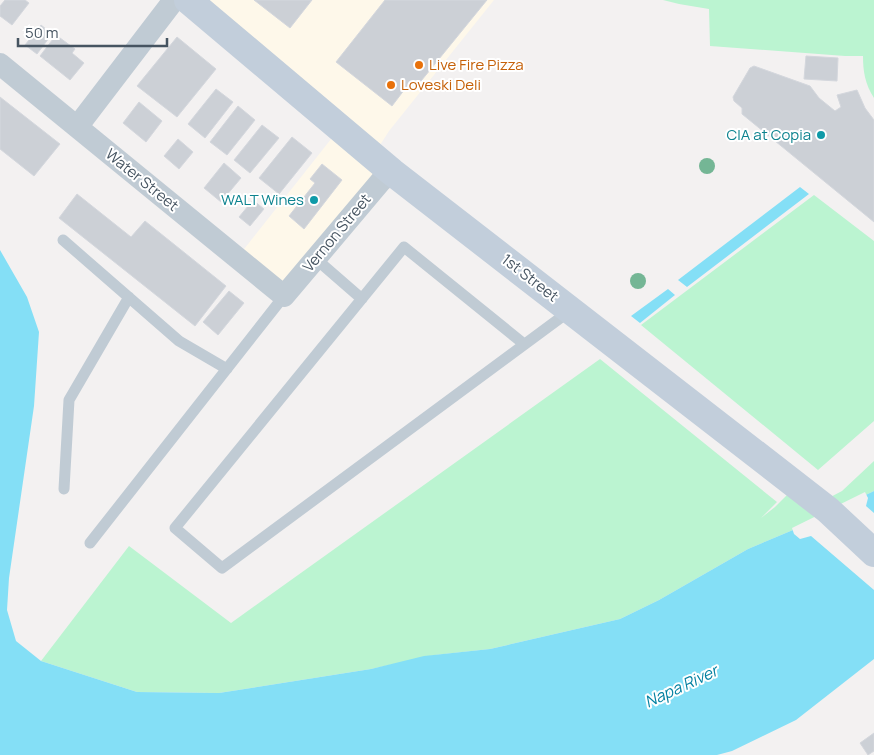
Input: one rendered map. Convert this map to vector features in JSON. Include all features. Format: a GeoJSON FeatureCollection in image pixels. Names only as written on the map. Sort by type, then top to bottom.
{"type":"FeatureCollection","features":[{"type":"Feature","properties":{"kind":"main road","name":"1st Street"},"geometry":{"type":"LineString","coordinates":[[188,0],[392,172],[828,510],[874,553]]}},
{"type":"Feature","properties":{"kind":"street"},"geometry":{"type":"LineString","coordinates":[[77,127],[174,0]]}},
{"type":"Feature","properties":{"kind":"street","name":"Water Street"},"geometry":{"type":"LineString","coordinates":[[0,64],[284,296]]}},
{"type":"Feature","properties":{"kind":"street","name":"Vernon Street"},"geometry":{"type":"LineString","coordinates":[[284,296],[381,181],[392,172]]}},
{"type":"Feature","properties":{"kind":"lane"},"geometry":{"type":"LineString","coordinates":[[63,240],[179,341],[227,369]]}},
{"type":"Feature","properties":{"kind":"lane"},"geometry":{"type":"LineString","coordinates":[[524,344],[404,247],[175,528],[222,568],[571,310]]}},
{"type":"Feature","properties":{"kind":"lane"},"geometry":{"type":"LineString","coordinates":[[316,259],[362,299]]}},
{"type":"Feature","properties":{"kind":"lane"},"geometry":{"type":"LineString","coordinates":[[90,543],[284,296]]}},
{"type":"Feature","properties":{"kind":"lane"},"geometry":{"type":"LineString","coordinates":[[64,489],[69,400],[129,297]]}},
{"type":"Feature","properties":{"kind":"shaded area"},"geometry":{"type":"Polygon","coordinates":[[[186,0],[494,0],[389,131],[373,156],[392,172],[284,296],[237,258],[339,129],[186,0]]]}},
{"type":"Feature","properties":{"kind":"green space"},"geometry":{"type":"Polygon","coordinates":[[[663,0],[874,0],[874,98],[868,88],[865,77],[863,56],[710,46],[709,9],[663,0]]]}},
{"type":"Feature","properties":{"kind":"green space"},"geometry":{"type":"Polygon","coordinates":[[[814,195],[874,241],[874,421],[818,470],[641,325],[814,195]]]}},
{"type":"Feature","properties":{"kind":"green space"},"geometry":{"type":"Polygon","coordinates":[[[600,359],[777,502],[761,518],[796,486],[819,503],[842,491],[874,461],[874,491],[793,530],[748,549],[659,600],[620,619],[490,649],[435,655],[371,669],[219,693],[137,692],[41,661],[129,546],[231,623],[600,359]]]}},
{"type":"Feature","properties":{"kind":"water"},"geometry":{"type":"Polygon","coordinates":[[[800,187],[809,194],[687,287],[678,280],[800,187]]]}},
{"type":"Feature","properties":{"kind":"water","name":"Napa River"},"geometry":{"type":"Polygon","coordinates":[[[0,250],[27,297],[39,332],[34,406],[9,578],[7,610],[16,641],[41,661],[137,692],[219,693],[371,669],[424,656],[490,649],[620,619],[659,600],[748,549],[793,530],[874,491],[874,659],[796,720],[732,751],[717,755],[0,755],[0,250]]]}},
{"type":"Feature","properties":{"kind":"water"},"geometry":{"type":"Polygon","coordinates":[[[668,289],[675,295],[640,323],[631,316],[668,289]]]}},
{"type":"Feature","properties":{"kind":"pier"},"geometry":{"type":"Polygon","coordinates":[[[865,492],[868,498],[866,506],[874,513],[874,590],[811,536],[800,539],[794,534],[792,528],[865,492]]]}},
{"type":"Feature","properties":{"kind":"building"},"geometry":{"type":"Polygon","coordinates":[[[5,0],[25,0],[29,3],[12,25],[0,16],[0,6],[5,0]]]}},
{"type":"Feature","properties":{"kind":"building"},"geometry":{"type":"Polygon","coordinates":[[[254,0],[312,0],[290,28],[254,0]]]}},
{"type":"Feature","properties":{"kind":"building"},"geometry":{"type":"Polygon","coordinates":[[[385,0],[487,0],[417,86],[411,81],[392,106],[336,62],[385,0]]]}},
{"type":"Feature","properties":{"kind":"building"},"geometry":{"type":"Polygon","coordinates":[[[41,25],[52,34],[37,54],[25,45],[41,25]]]}},
{"type":"Feature","properties":{"kind":"building"},"geometry":{"type":"Polygon","coordinates":[[[56,35],[75,49],[72,53],[84,63],[70,80],[40,56],[56,35]]]}},
{"type":"Feature","properties":{"kind":"building"},"geometry":{"type":"Polygon","coordinates":[[[177,37],[216,69],[177,117],[137,86],[177,37]]]}},
{"type":"Feature","properties":{"kind":"building"},"geometry":{"type":"Polygon","coordinates":[[[806,56],[838,58],[837,81],[804,79],[806,56]]]}},
{"type":"Feature","properties":{"kind":"building","name":"CIA at Copia"},"geometry":{"type":"Polygon","coordinates":[[[754,66],[810,86],[819,98],[835,111],[841,107],[837,95],[857,90],[865,108],[874,120],[874,222],[742,114],[742,108],[734,101],[733,97],[750,68],[754,66]]]}},
{"type":"Feature","properties":{"kind":"building"},"geometry":{"type":"Polygon","coordinates":[[[216,89],[233,102],[205,138],[188,124],[216,89]]]}},
{"type":"Feature","properties":{"kind":"building"},"geometry":{"type":"Polygon","coordinates":[[[0,97],[60,144],[34,176],[0,149],[0,97]]]}},
{"type":"Feature","properties":{"kind":"building"},"geometry":{"type":"Polygon","coordinates":[[[139,102],[162,121],[146,142],[123,123],[139,102]]]}},
{"type":"Feature","properties":{"kind":"building"},"geometry":{"type":"Polygon","coordinates":[[[238,106],[255,120],[227,155],[210,142],[238,106]]]}},
{"type":"Feature","properties":{"kind":"building"},"geometry":{"type":"Polygon","coordinates":[[[262,125],[279,138],[250,173],[234,160],[262,125]]]}},
{"type":"Feature","properties":{"kind":"building"},"geometry":{"type":"Polygon","coordinates":[[[292,137],[312,153],[279,194],[259,178],[292,137]]]}},
{"type":"Feature","properties":{"kind":"building"},"geometry":{"type":"Polygon","coordinates":[[[178,139],[193,152],[179,169],[164,156],[178,139]]]}},
{"type":"Feature","properties":{"kind":"building"},"geometry":{"type":"Polygon","coordinates":[[[224,163],[241,178],[221,202],[204,188],[224,163]]]}},
{"type":"Feature","properties":{"kind":"building","name":"WALT Wines"},"geometry":{"type":"Polygon","coordinates":[[[322,164],[342,180],[304,229],[289,216],[315,183],[310,179],[322,164]]]}},
{"type":"Feature","properties":{"kind":"building"},"geometry":{"type":"Polygon","coordinates":[[[77,194],[131,237],[145,221],[226,286],[195,326],[59,218],[77,194]]]}},
{"type":"Feature","properties":{"kind":"building"},"geometry":{"type":"Polygon","coordinates":[[[253,200],[264,209],[250,226],[239,217],[253,200]]]}},
{"type":"Feature","properties":{"kind":"building"},"geometry":{"type":"Polygon","coordinates":[[[229,291],[244,303],[218,335],[203,322],[229,291]]]}},
{"type":"Feature","properties":{"kind":"building"},"geometry":{"type":"Polygon","coordinates":[[[874,733],[874,751],[868,755],[860,743],[874,733]]]}},
{"type":"Feature","properties":{"kind":"place","name":"Live Fire Pizza"},"geometry":{"type":"Point","coordinates":[419,65]}},
{"type":"Feature","properties":{"kind":"place","name":"Loveski Deli"},"geometry":{"type":"Point","coordinates":[391,85]}},
{"type":"Feature","properties":{"kind":"place","name":"CIA at Copia"},"geometry":{"type":"Point","coordinates":[821,135]}},
{"type":"Feature","properties":{"kind":"place","name":"WALT Wines"},"geometry":{"type":"Point","coordinates":[314,200]}}]}
